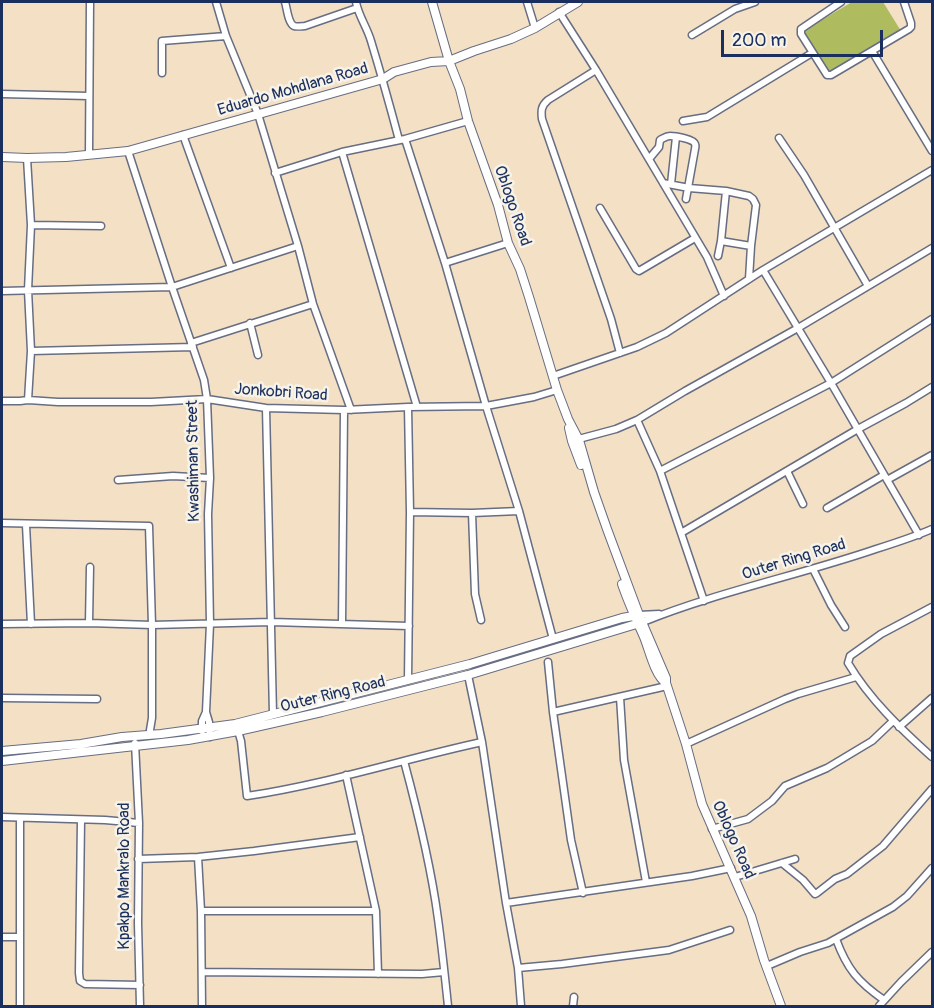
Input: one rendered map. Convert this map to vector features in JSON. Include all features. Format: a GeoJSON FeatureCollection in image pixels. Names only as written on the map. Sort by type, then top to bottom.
{"type":"FeatureCollection","features":[{"type":"Feature","properties":{"kind":"main road","name":"Oblogo Road"},"geometry":{"type":"LineString","coordinates":[[432,2],[468,121],[498,205],[508,243],[520,270],[556,390],[576,440],[638,619],[666,678],[666,685],[686,744],[702,804],[752,916],[782,1006]]}},
{"type":"Feature","properties":{"kind":"main road","name":"Eduardo Mohdlana Road"},"geometry":{"type":"LineString","coordinates":[[2,157],[66,157],[128,151],[383,79],[394,72],[431,62],[449,61],[511,39],[535,28],[578,2]]}},
{"type":"Feature","properties":{"kind":"main road","name":"Outer Ring Road"},"geometry":{"type":"LineString","coordinates":[[2,760],[135,746],[206,733],[553,639],[638,619]]}},
{"type":"Feature","properties":{"kind":"main road","name":"Outer Ring Road"},"geometry":{"type":"LineString","coordinates":[[2,751],[134,736],[238,731],[468,675],[638,619]]}},
{"type":"Feature","properties":{"kind":"street"},"geometry":{"type":"LineString","coordinates":[[89,154],[90,2]]}},
{"type":"Feature","properties":{"kind":"street"},"geometry":{"type":"LineString","coordinates":[[216,2],[226,36],[258,114],[313,304],[347,410],[342,624]]}},
{"type":"Feature","properties":{"kind":"street"},"geometry":{"type":"LineString","coordinates":[[285,2],[293,26],[305,26],[357,5],[369,34],[402,140],[445,263],[519,511],[553,639]]}},
{"type":"Feature","properties":{"kind":"street"},"geometry":{"type":"LineString","coordinates":[[527,2],[535,28]]}},
{"type":"Feature","properties":{"kind":"street"},"geometry":{"type":"LineString","coordinates":[[692,35],[735,9],[755,2]]}},
{"type":"Feature","properties":{"kind":"street"},"geometry":{"type":"LineString","coordinates":[[841,2],[801,29],[801,34],[812,53],[828,75],[911,27],[904,2]]}},
{"type":"Feature","properties":{"kind":"street"},"geometry":{"type":"LineString","coordinates":[[559,12],[596,70],[707,258],[724,296]]}},
{"type":"Feature","properties":{"kind":"street"},"geometry":{"type":"LineString","coordinates":[[162,73],[162,41],[226,36]]}},
{"type":"Feature","properties":{"kind":"street"},"geometry":{"type":"LineString","coordinates":[[872,51],[933,150]]}},
{"type":"Feature","properties":{"kind":"street"},"geometry":{"type":"LineString","coordinates":[[683,121],[707,117],[812,53]]}},
{"type":"Feature","properties":{"kind":"street"},"geometry":{"type":"LineString","coordinates":[[596,70],[548,100],[541,113],[611,319],[620,353]]}},
{"type":"Feature","properties":{"kind":"street"},"geometry":{"type":"LineString","coordinates":[[2,94],[89,96]]}},
{"type":"Feature","properties":{"kind":"street"},"geometry":{"type":"LineString","coordinates":[[275,173],[342,152],[402,140],[468,121]]}},
{"type":"Feature","properties":{"kind":"street"},"geometry":{"type":"LineString","coordinates":[[183,135],[231,268]]}},
{"type":"Feature","properties":{"kind":"street"},"geometry":{"type":"LineString","coordinates":[[649,159],[659,147],[660,140],[669,136],[689,139],[696,144],[686,200]]}},
{"type":"Feature","properties":{"kind":"street"},"geometry":{"type":"LineString","coordinates":[[671,184],[676,137]]}},
{"type":"Feature","properties":{"kind":"street"},"geometry":{"type":"LineString","coordinates":[[780,138],[868,286]]}},
{"type":"Feature","properties":{"kind":"street","name":"Kwashiman Street"},"geometry":{"type":"LineString","coordinates":[[128,151],[204,380],[207,399],[210,478],[208,514],[210,624],[206,733]]}},
{"type":"Feature","properties":{"kind":"street"},"geometry":{"type":"LineString","coordinates":[[342,152],[417,407]]}},
{"type":"Feature","properties":{"kind":"street"},"geometry":{"type":"LineString","coordinates":[[27,158],[31,225],[28,290],[31,351],[28,400]]}},
{"type":"Feature","properties":{"kind":"street"},"geometry":{"type":"LineString","coordinates":[[553,376],[637,347],[666,333],[749,279],[933,170]]}},
{"type":"Feature","properties":{"kind":"street"},"geometry":{"type":"LineString","coordinates":[[663,183],[726,191],[753,199],[756,205],[749,279]]}},
{"type":"Feature","properties":{"kind":"street"},"geometry":{"type":"LineString","coordinates":[[718,256],[726,191]]}},
{"type":"Feature","properties":{"kind":"street"},"geometry":{"type":"LineString","coordinates":[[600,208],[639,271],[695,238]]}},
{"type":"Feature","properties":{"kind":"street"},"geometry":{"type":"LineString","coordinates":[[31,225],[101,226]]}},
{"type":"Feature","properties":{"kind":"street"},"geometry":{"type":"LineString","coordinates":[[721,241],[751,246]]}},
{"type":"Feature","properties":{"kind":"street"},"geometry":{"type":"LineString","coordinates":[[445,263],[508,243]]}},
{"type":"Feature","properties":{"kind":"street"},"geometry":{"type":"LineString","coordinates":[[2,291],[172,287],[298,246]]}},
{"type":"Feature","properties":{"kind":"street"},"geometry":{"type":"LineString","coordinates":[[576,440],[638,420],[933,248]]}},
{"type":"Feature","properties":{"kind":"street"},"geometry":{"type":"LineString","coordinates":[[764,270],[919,535]]}},
{"type":"Feature","properties":{"kind":"street"},"geometry":{"type":"LineString","coordinates":[[31,351],[192,345],[250,323],[313,304]]}},
{"type":"Feature","properties":{"kind":"street"},"geometry":{"type":"LineString","coordinates":[[660,471],[831,383],[933,320]]}},
{"type":"Feature","properties":{"kind":"street"},"geometry":{"type":"LineString","coordinates":[[250,323],[258,355]]}},
{"type":"Feature","properties":{"kind":"street"},"geometry":{"type":"LineString","coordinates":[[681,533],[933,387]]}},
{"type":"Feature","properties":{"kind":"street","name":"Jonkobri Road"},"geometry":{"type":"LineString","coordinates":[[2,401],[207,399],[266,408],[347,410],[486,406],[534,397],[556,390]]}},
{"type":"Feature","properties":{"kind":"street"},"geometry":{"type":"LineString","coordinates":[[408,407],[410,512],[408,680]]}},
{"type":"Feature","properties":{"kind":"street"},"geometry":{"type":"LineString","coordinates":[[266,408],[273,714]]}},
{"type":"Feature","properties":{"kind":"street"},"geometry":{"type":"LineString","coordinates":[[638,420],[660,471],[704,601]]}},
{"type":"Feature","properties":{"kind":"street"},"geometry":{"type":"LineString","coordinates":[[826,508],[933,455]]}},
{"type":"Feature","properties":{"kind":"street"},"geometry":{"type":"LineString","coordinates":[[787,471],[803,504]]}},
{"type":"Feature","properties":{"kind":"street"},"geometry":{"type":"LineString","coordinates":[[118,480],[173,476],[210,478]]}},
{"type":"Feature","properties":{"kind":"street"},"geometry":{"type":"LineString","coordinates":[[410,512],[519,511]]}},
{"type":"Feature","properties":{"kind":"street"},"geometry":{"type":"LineString","coordinates":[[472,513],[475,594],[481,620]]}},
{"type":"Feature","properties":{"kind":"street"},"geometry":{"type":"LineString","coordinates":[[2,523],[149,526],[152,625],[151,735]]}},
{"type":"Feature","properties":{"kind":"street"},"geometry":{"type":"LineString","coordinates":[[26,525],[31,624]]}},
{"type":"Feature","properties":{"kind":"street","name":"Outer Ring Road"},"geometry":{"type":"LineString","coordinates":[[638,619],[663,615],[813,570],[933,529]]}},
{"type":"Feature","properties":{"kind":"street"},"geometry":{"type":"LineString","coordinates":[[89,623],[90,567]]}},
{"type":"Feature","properties":{"kind":"street"},"geometry":{"type":"LineString","coordinates":[[813,570],[845,627]]}},
{"type":"Feature","properties":{"kind":"street"},"geometry":{"type":"LineString","coordinates":[[933,607],[881,634],[850,656],[848,663],[856,677],[892,721],[933,757]]}},
{"type":"Feature","properties":{"kind":"street"},"geometry":{"type":"LineString","coordinates":[[2,624],[152,625],[271,622],[409,626]]}},
{"type":"Feature","properties":{"kind":"street"},"geometry":{"type":"LineString","coordinates":[[548,662],[571,840],[583,893]]}},
{"type":"Feature","properties":{"kind":"street"},"geometry":{"type":"LineString","coordinates":[[468,675],[482,742],[518,968],[521,1006]]}},
{"type":"Feature","properties":{"kind":"street"},"geometry":{"type":"LineString","coordinates":[[686,744],[785,699],[856,677]]}},
{"type":"Feature","properties":{"kind":"street"},"geometry":{"type":"LineString","coordinates":[[554,712],[666,685]]}},
{"type":"Feature","properties":{"kind":"street"},"geometry":{"type":"LineString","coordinates":[[620,697],[624,760],[646,882]]}},
{"type":"Feature","properties":{"kind":"street"},"geometry":{"type":"LineString","coordinates":[[2,698],[97,699]]}},
{"type":"Feature","properties":{"kind":"street"},"geometry":{"type":"LineString","coordinates":[[899,727],[933,698]]}},
{"type":"Feature","properties":{"kind":"street"},"geometry":{"type":"LineString","coordinates":[[712,829],[748,819],[772,801],[785,786],[827,768],[872,741],[892,721]]}},
{"type":"Feature","properties":{"kind":"street"},"geometry":{"type":"LineString","coordinates":[[238,731],[247,796],[346,776],[482,742]]}},
{"type":"Feature","properties":{"kind":"street","name":"Kpakpo Mankralo Road"},"geometry":{"type":"LineString","coordinates":[[134,736],[139,823],[140,1006]]}},
{"type":"Feature","properties":{"kind":"street"},"geometry":{"type":"LineString","coordinates":[[404,760],[426,849],[438,918],[448,1006]]}},
{"type":"Feature","properties":{"kind":"street"},"geometry":{"type":"LineString","coordinates":[[346,776],[376,911],[378,974]]}},
{"type":"Feature","properties":{"kind":"street"},"geometry":{"type":"LineString","coordinates":[[782,863],[803,880],[815,894],[818,893],[883,846],[933,789]]}},
{"type":"Feature","properties":{"kind":"street"},"geometry":{"type":"LineString","coordinates":[[2,817],[139,823]]}},
{"type":"Feature","properties":{"kind":"street"},"geometry":{"type":"LineString","coordinates":[[20,818],[20,1006]]}},
{"type":"Feature","properties":{"kind":"street"},"geometry":{"type":"LineString","coordinates":[[81,820],[80,981],[85,984],[140,985]]}},
{"type":"Feature","properties":{"kind":"street"},"geometry":{"type":"LineString","coordinates":[[138,859],[198,857],[360,837]]}},
{"type":"Feature","properties":{"kind":"street"},"geometry":{"type":"LineString","coordinates":[[198,857],[202,1006]]}},
{"type":"Feature","properties":{"kind":"street"},"geometry":{"type":"LineString","coordinates":[[735,877],[795,859]]}},
{"type":"Feature","properties":{"kind":"street"},"geometry":{"type":"LineString","coordinates":[[506,903],[583,893],[731,868]]}},
{"type":"Feature","properties":{"kind":"street"},"geometry":{"type":"LineString","coordinates":[[767,966],[836,939],[902,901],[933,868]]}},
{"type":"Feature","properties":{"kind":"street"},"geometry":{"type":"LineString","coordinates":[[201,911],[376,911]]}},
{"type":"Feature","properties":{"kind":"street"},"geometry":{"type":"LineString","coordinates":[[518,968],[669,950],[730,930]]}},
{"type":"Feature","properties":{"kind":"street"},"geometry":{"type":"LineString","coordinates":[[2,937],[20,937]]}},
{"type":"Feature","properties":{"kind":"street"},"geometry":{"type":"LineString","coordinates":[[836,939],[855,976],[884,1000]]}},
{"type":"Feature","properties":{"kind":"street"},"geometry":{"type":"LineString","coordinates":[[879,1006],[933,952]]}},
{"type":"Feature","properties":{"kind":"street"},"geometry":{"type":"LineString","coordinates":[[202,972],[422,974],[444,972]]}},
{"type":"Feature","properties":{"kind":"street"},"geometry":{"type":"LineString","coordinates":[[573,1006],[574,997]]}},
{"type":"Feature","properties":{"kind":"green space"},"geometry":{"type":"Polygon","coordinates":[[[852,2],[883,2],[901,31],[829,74],[803,31],[852,2]]]}}]}
